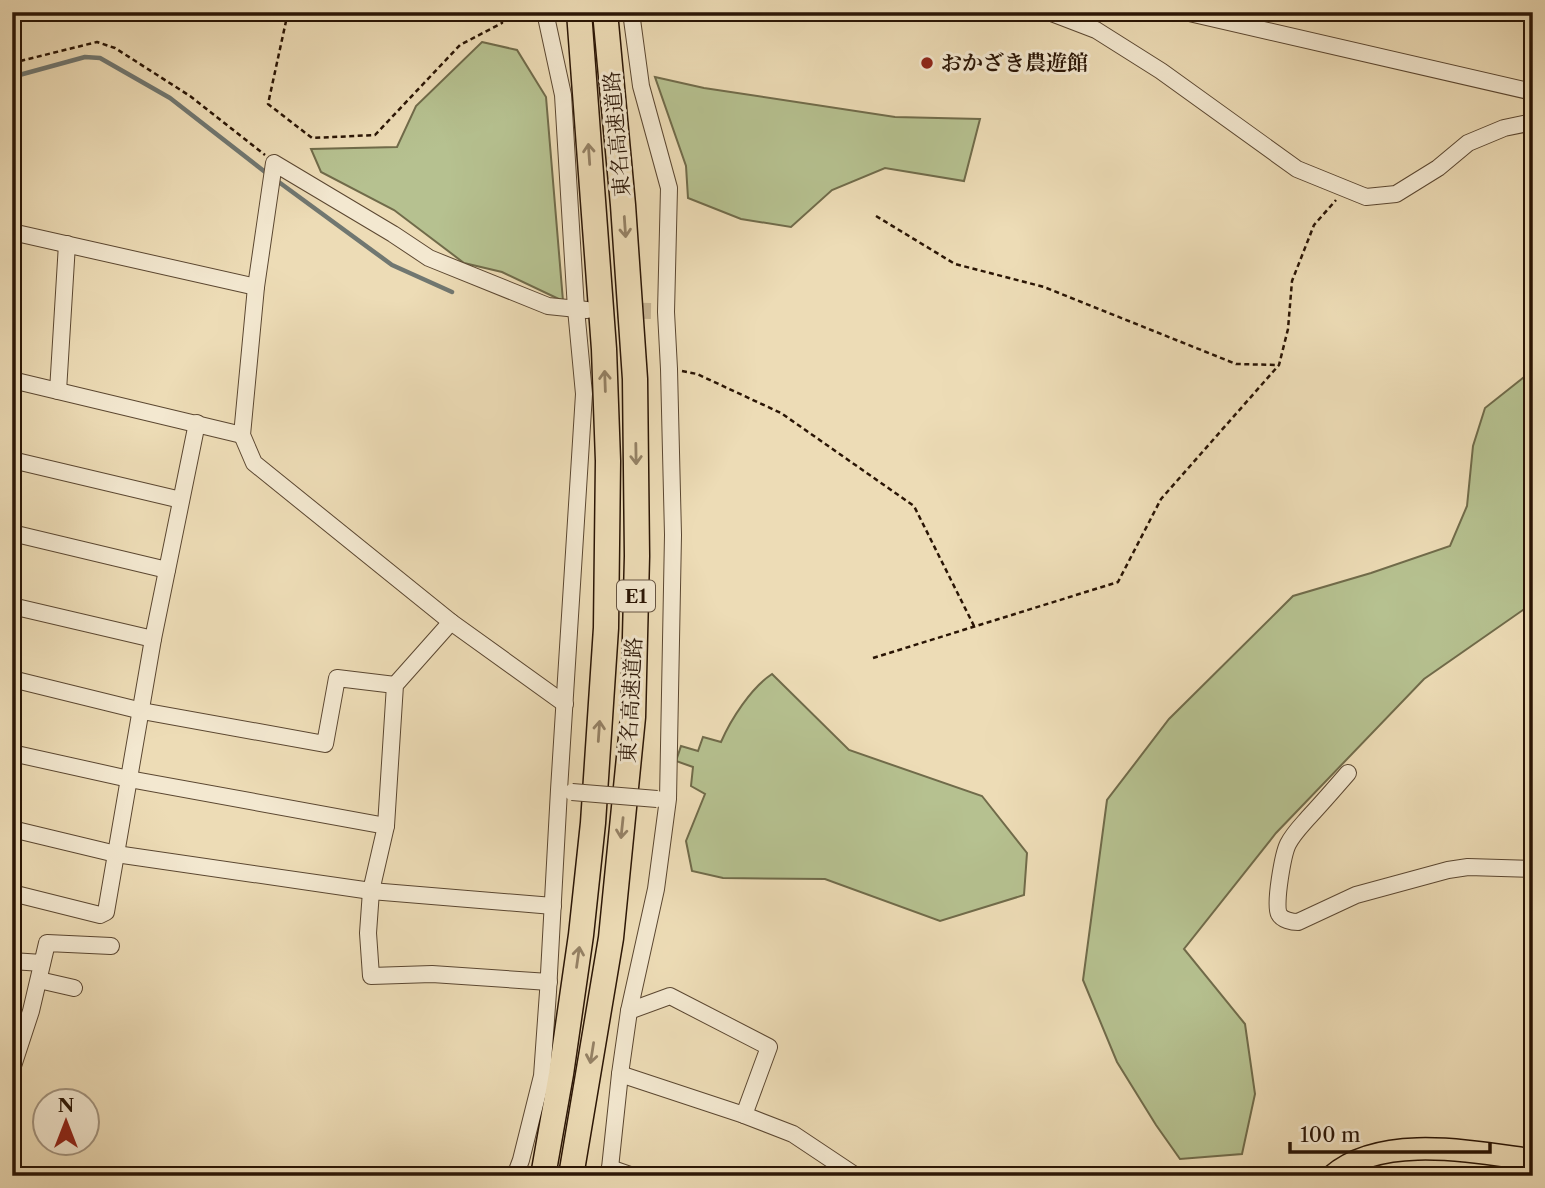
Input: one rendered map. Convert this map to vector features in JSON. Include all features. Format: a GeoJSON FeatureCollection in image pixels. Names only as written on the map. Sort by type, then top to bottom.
{"type":"FeatureCollection","features":[{"type":"Feature","properties":{"kind":"highway","name":"東名高速道路"},"geometry":{"type":"LineString","coordinates":[[543,1173],[561,1074],[581,935],[593,823],[606,628],[608,461],[604,349],[579,12]]}},
{"type":"Feature","properties":{"kind":"highway","name":"東名高速道路"},"geometry":{"type":"LineString","coordinates":[[571,1176],[611,938],[633,717],[637,556],[635,379],[623,205],[605,12]]}},
{"type":"Feature","properties":{"kind":"main road"},"geometry":{"type":"LineString","coordinates":[[1332,1176],[1360,1159],[1384,1151],[1407,1149],[1456,1150],[1533,1160]]}},
{"type":"Feature","properties":{"kind":"street"},"geometry":{"type":"LineString","coordinates":[[515,1176],[542,1076],[553,906],[565,791],[565,704],[584,394],[582,309],[563,95],[545,12]]}},
{"type":"Feature","properties":{"kind":"street"},"geometry":{"type":"LineString","coordinates":[[631,12],[641,86],[669,188],[659,311],[669,369],[673,535],[656,889],[629,1011],[609,1172],[633,1176]]}},
{"type":"Feature","properties":{"kind":"street"},"geometry":{"type":"LineString","coordinates":[[1049,12],[1096,30],[1161,71],[1297,169],[1366,197],[1396,194],[1438,168],[1468,143],[1504,128],[1533,122]]}},
{"type":"Feature","properties":{"kind":"street"},"geometry":{"type":"LineString","coordinates":[[1185,12],[1533,92]]}},
{"type":"Feature","properties":{"kind":"street"},"geometry":{"type":"LineString","coordinates":[[565,704],[451,622],[254,463],[242,435],[256,287],[274,163],[429,258],[548,306],[582,309]]}},
{"type":"Feature","properties":{"kind":"street"},"geometry":{"type":"LineString","coordinates":[[12,232],[256,287]]}},
{"type":"Feature","properties":{"kind":"street"},"geometry":{"type":"LineString","coordinates":[[58,390],[67,244]]}},
{"type":"Feature","properties":{"kind":"street"},"geometry":{"type":"LineString","coordinates":[[12,380],[242,435]]}},
{"type":"Feature","properties":{"kind":"street"},"geometry":{"type":"LineString","coordinates":[[12,893],[100,915],[106,912],[153,639],[197,423]]}},
{"type":"Feature","properties":{"kind":"street"},"geometry":{"type":"LineString","coordinates":[[12,460],[181,500]]}},
{"type":"Feature","properties":{"kind":"street"},"geometry":{"type":"LineString","coordinates":[[12,533],[167,570]]}},
{"type":"Feature","properties":{"kind":"street"},"geometry":{"type":"LineString","coordinates":[[12,606],[153,639]]}},
{"type":"Feature","properties":{"kind":"street"},"geometry":{"type":"LineString","coordinates":[[451,622],[395,685],[386,826],[371,891],[368,933],[371,976],[432,974],[549,982]]}},
{"type":"Feature","properties":{"kind":"street"},"geometry":{"type":"LineString","coordinates":[[12,679],[142,711],[325,744],[337,678],[395,685]]}},
{"type":"Feature","properties":{"kind":"street"},"geometry":{"type":"LineString","coordinates":[[12,753],[129,779],[386,826]]}},
{"type":"Feature","properties":{"kind":"street"},"geometry":{"type":"LineString","coordinates":[[1348,773],[1287,846],[1277,906],[1283,919],[1298,922],[1356,895],[1448,870],[1468,867],[1533,869]]}},
{"type":"Feature","properties":{"kind":"street"},"geometry":{"type":"LineString","coordinates":[[565,791],[662,799]]}},
{"type":"Feature","properties":{"kind":"street"},"geometry":{"type":"LineString","coordinates":[[12,829],[116,854],[371,891],[553,906]]}},
{"type":"Feature","properties":{"kind":"street"},"geometry":{"type":"LineString","coordinates":[[12,1069],[16,1047],[32,1011],[47,943],[111,946]]}},
{"type":"Feature","properties":{"kind":"street"},"geometry":{"type":"LineString","coordinates":[[12,961],[42,963]]}},
{"type":"Feature","properties":{"kind":"street"},"geometry":{"type":"LineString","coordinates":[[38,980],[74,988]]}},
{"type":"Feature","properties":{"kind":"street"},"geometry":{"type":"LineString","coordinates":[[629,1011],[670,996],[769,1046],[744,1115]]}},
{"type":"Feature","properties":{"kind":"street"},"geometry":{"type":"LineString","coordinates":[[620,1074],[793,1134],[856,1176]]}},
{"type":"Feature","properties":{"kind":"path"},"geometry":{"type":"LineString","coordinates":[[288,12],[268,104],[312,138],[375,135],[460,45],[502,23],[501,12]]}},
{"type":"Feature","properties":{"kind":"path"},"geometry":{"type":"LineString","coordinates":[[12,63],[97,42],[115,48],[190,96],[274,163]]}},
{"type":"Feature","properties":{"kind":"path"},"geometry":{"type":"LineString","coordinates":[[873,658],[1118,582],[1161,499],[1279,365],[1288,329],[1292,281],[1314,225],[1345,189]]}},
{"type":"Feature","properties":{"kind":"path"},"geometry":{"type":"LineString","coordinates":[[876,216],[955,264],[1044,287],[1236,364],[1279,365]]}},
{"type":"Feature","properties":{"kind":"path"},"geometry":{"type":"LineString","coordinates":[[669,369],[697,374],[780,413],[914,506],[975,628]]}},
{"type":"Feature","properties":{"kind":"green space"},"geometry":{"type":"Polygon","coordinates":[[[482,42],[517,50],[546,97],[563,301],[502,272],[464,263],[394,210],[321,172],[311,149],[397,147],[416,106],[482,42]]]}},
{"type":"Feature","properties":{"kind":"green space"},"geometry":{"type":"Polygon","coordinates":[[[655,77],[704,88],[895,117],[980,119],[964,181],[885,168],[832,190],[791,227],[741,219],[688,198],[686,166],[655,77]]]}},
{"type":"Feature","properties":{"kind":"green space"},"geometry":{"type":"Polygon","coordinates":[[[1533,370],[1533,603],[1424,679],[1276,833],[1184,949],[1245,1024],[1255,1094],[1242,1154],[1180,1159],[1117,1062],[1083,980],[1107,800],[1169,719],[1293,596],[1450,546],[1467,506],[1473,446],[1485,408],[1533,370]]]}},
{"type":"Feature","properties":{"kind":"green space"},"geometry":{"type":"Polygon","coordinates":[[[772,674],[849,750],[982,796],[1027,853],[1024,895],[940,921],[825,879],[723,878],[692,871],[686,841],[705,794],[691,786],[693,767],[676,761],[681,746],[698,751],[703,737],[721,742],[742,705],[772,674]]]}},
{"type":"Feature","properties":{"kind":"waterway"},"geometry":{"type":"LineString","coordinates":[[12,77],[85,57],[100,58],[170,98],[269,175]]}},
{"type":"Feature","properties":{"kind":"waterway"},"geometry":{"type":"LineString","coordinates":[[276,180],[392,265],[452,292]]}},
{"type":"Feature","properties":{"kind":"tunnel"},"geometry":{"type":"LineString","coordinates":[[593,310],[651,311]]}},
{"type":"Feature","properties":{"kind":"place","name":"おかざき農遊館"},"geometry":{"type":"Point","coordinates":[927,63]}}]}
